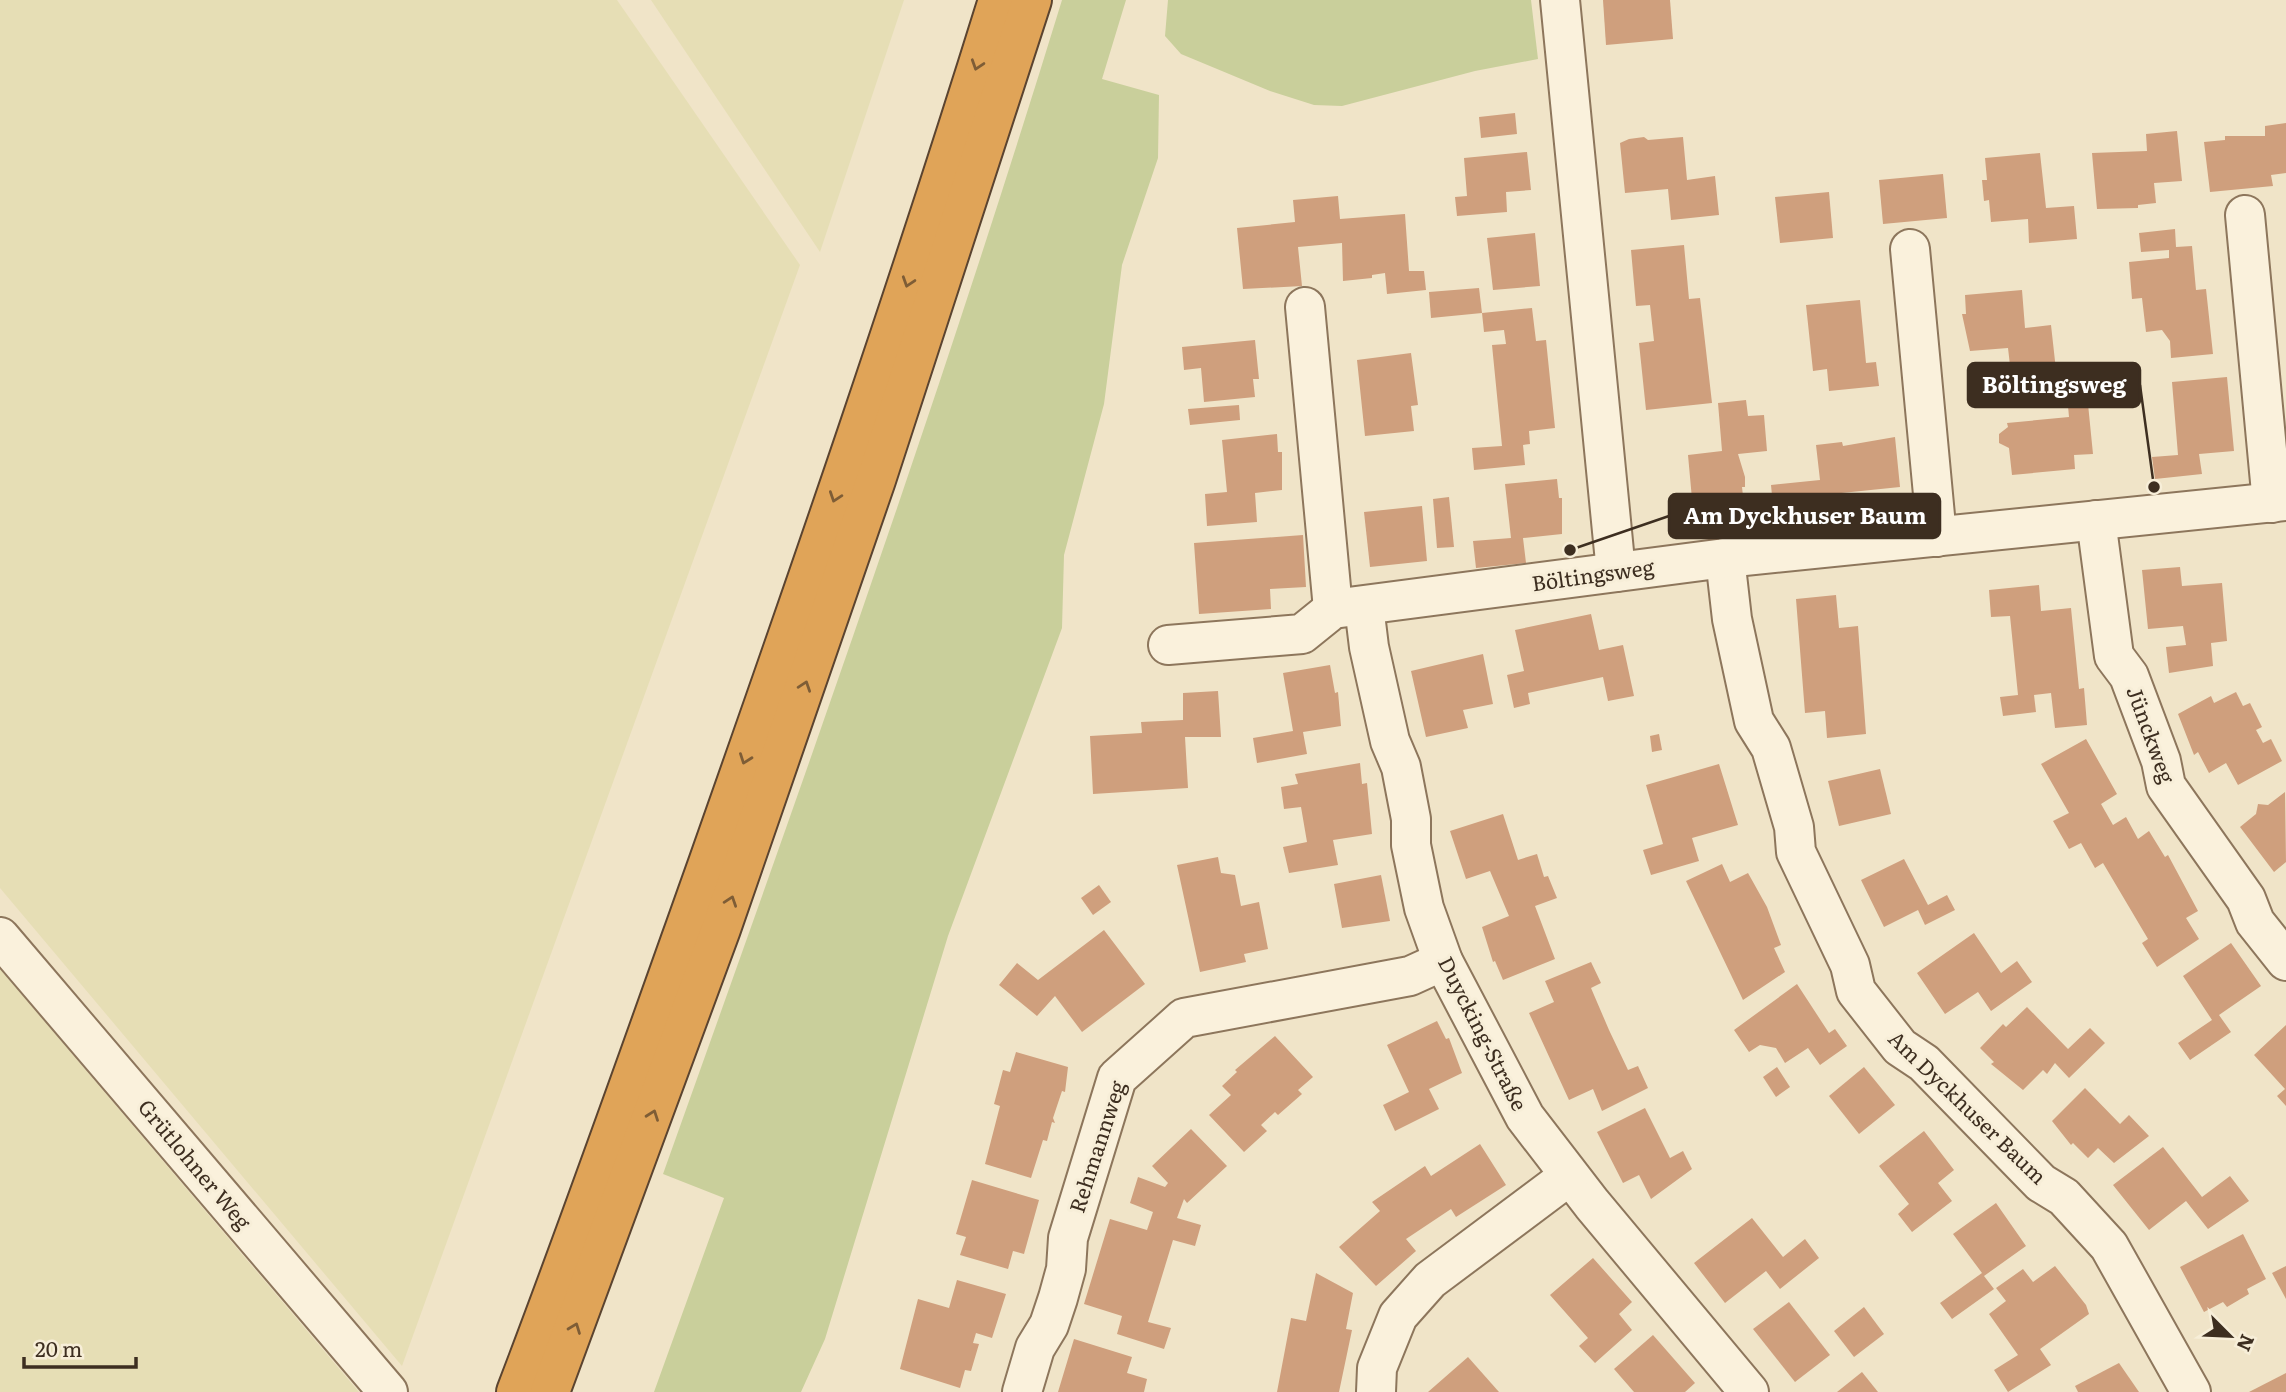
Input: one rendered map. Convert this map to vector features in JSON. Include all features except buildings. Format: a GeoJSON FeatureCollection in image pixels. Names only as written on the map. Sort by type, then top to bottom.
{"type":"FeatureCollection","features":[{"type":"Feature","properties":{"kind":"highway"},"geometry":{"type":"LineString","coordinates":[[529,1386],[649,1030],[885,352],[998,0]]}},
{"type":"Feature","properties":{"kind":"highway"},"geometry":{"type":"LineString","coordinates":[[529,1386],[721,929],[872,493],[1032,0]]}},
{"type":"Feature","properties":{"kind":"street"},"geometry":{"type":"LineString","coordinates":[[1560,0],[1616,572]]}},
{"type":"Feature","properties":{"kind":"street","name":"Böltingsweg"},"geometry":{"type":"LineString","coordinates":[[1348,607],[1725,558],[2279,502],[2266,449],[2245,215]]}},
{"type":"Feature","properties":{"kind":"street"},"geometry":{"type":"LineString","coordinates":[[1910,249],[1937,537]]}},
{"type":"Feature","properties":{"kind":"street"},"geometry":{"type":"LineString","coordinates":[[1168,645],[1303,634],[1348,607],[1305,307]]}},
{"type":"Feature","properties":{"kind":"street","name":"Jünckweg"},"geometry":{"type":"LineString","coordinates":[[2096,520],[2114,656],[2129,677],[2161,761],[2166,786],[2246,899],[2255,922],[2286,961]]}},
{"type":"Feature","properties":{"kind":"street","name":"Am Dyckhuser Baum"},"geometry":{"type":"LineString","coordinates":[[1725,558],[1732,619],[1754,721],[1772,748],[1794,827],[1796,852],[1850,965],[1856,991],[1899,1047],[1924,1063],[2041,1183],[2064,1196],[2109,1246],[2122,1273],[2190,1385],[2191,1392]]}},
{"type":"Feature","properties":{"kind":"street","name":"Duycking-Straße"},"geometry":{"type":"LineString","coordinates":[[1348,607],[1369,648],[1390,741],[1401,767],[1411,819],[1411,845],[1424,908],[1443,961],[1525,1117],[1569,1176],[1749,1392]]}},
{"type":"Feature","properties":{"kind":"street","name":"Grütlohner Weg"},"geometry":{"type":"LineString","coordinates":[[0,937],[388,1392]]}},
{"type":"Feature","properties":{"kind":"street","name":"Rehmannweg"},"geometry":{"type":"LineString","coordinates":[[1022,1392],[1035,1348],[1049,1325],[1061,1288],[1066,1269],[1068,1238],[1117,1078],[1184,1018],[1410,976],[1443,961]]}},
{"type":"Feature","properties":{"kind":"street"},"geometry":{"type":"LineString","coordinates":[[1376,1392],[1377,1368],[1398,1316],[1430,1280],[1569,1176]]}},
{"type":"Feature","properties":{"kind":"shaded area"},"geometry":{"type":"Polygon","coordinates":[[[0,0],[617,0],[800,265],[402,1366],[0,888],[0,0]]]}},
{"type":"Feature","properties":{"kind":"shaded area"},"geometry":{"type":"Polygon","coordinates":[[[651,0],[904,0],[820,252],[669,27],[651,0]]]}},
{"type":"Feature","properties":{"kind":"shaded area"},"geometry":{"type":"Polygon","coordinates":[[[0,969],[359,1392],[0,1392],[0,969]]]}},
{"type":"Feature","properties":{"kind":"green space"},"geometry":{"type":"Polygon","coordinates":[[[1062,0],[1126,0],[1102,79],[1159,95],[1158,158],[1122,265],[1104,404],[1064,555],[1062,628],[948,936],[825,1339],[801,1392],[654,1392],[724,1198],[663,1174],[919,442],[1062,0]]]}},
{"type":"Feature","properties":{"kind":"green space"},"geometry":{"type":"Polygon","coordinates":[[[1168,0],[1531,0],[1538,59],[1475,71],[1342,106],[1314,105],[1270,91],[1181,54],[1165,36],[1168,0]]]}},
{"type":"Feature","properties":{"kind":"place","name":"Böltingsweg"},"geometry":{"type":"Point","coordinates":[2154,487]}},
{"type":"Feature","properties":{"kind":"place","name":"Am Dyckhuser Baum"},"geometry":{"type":"Point","coordinates":[1570,550]}}]}
